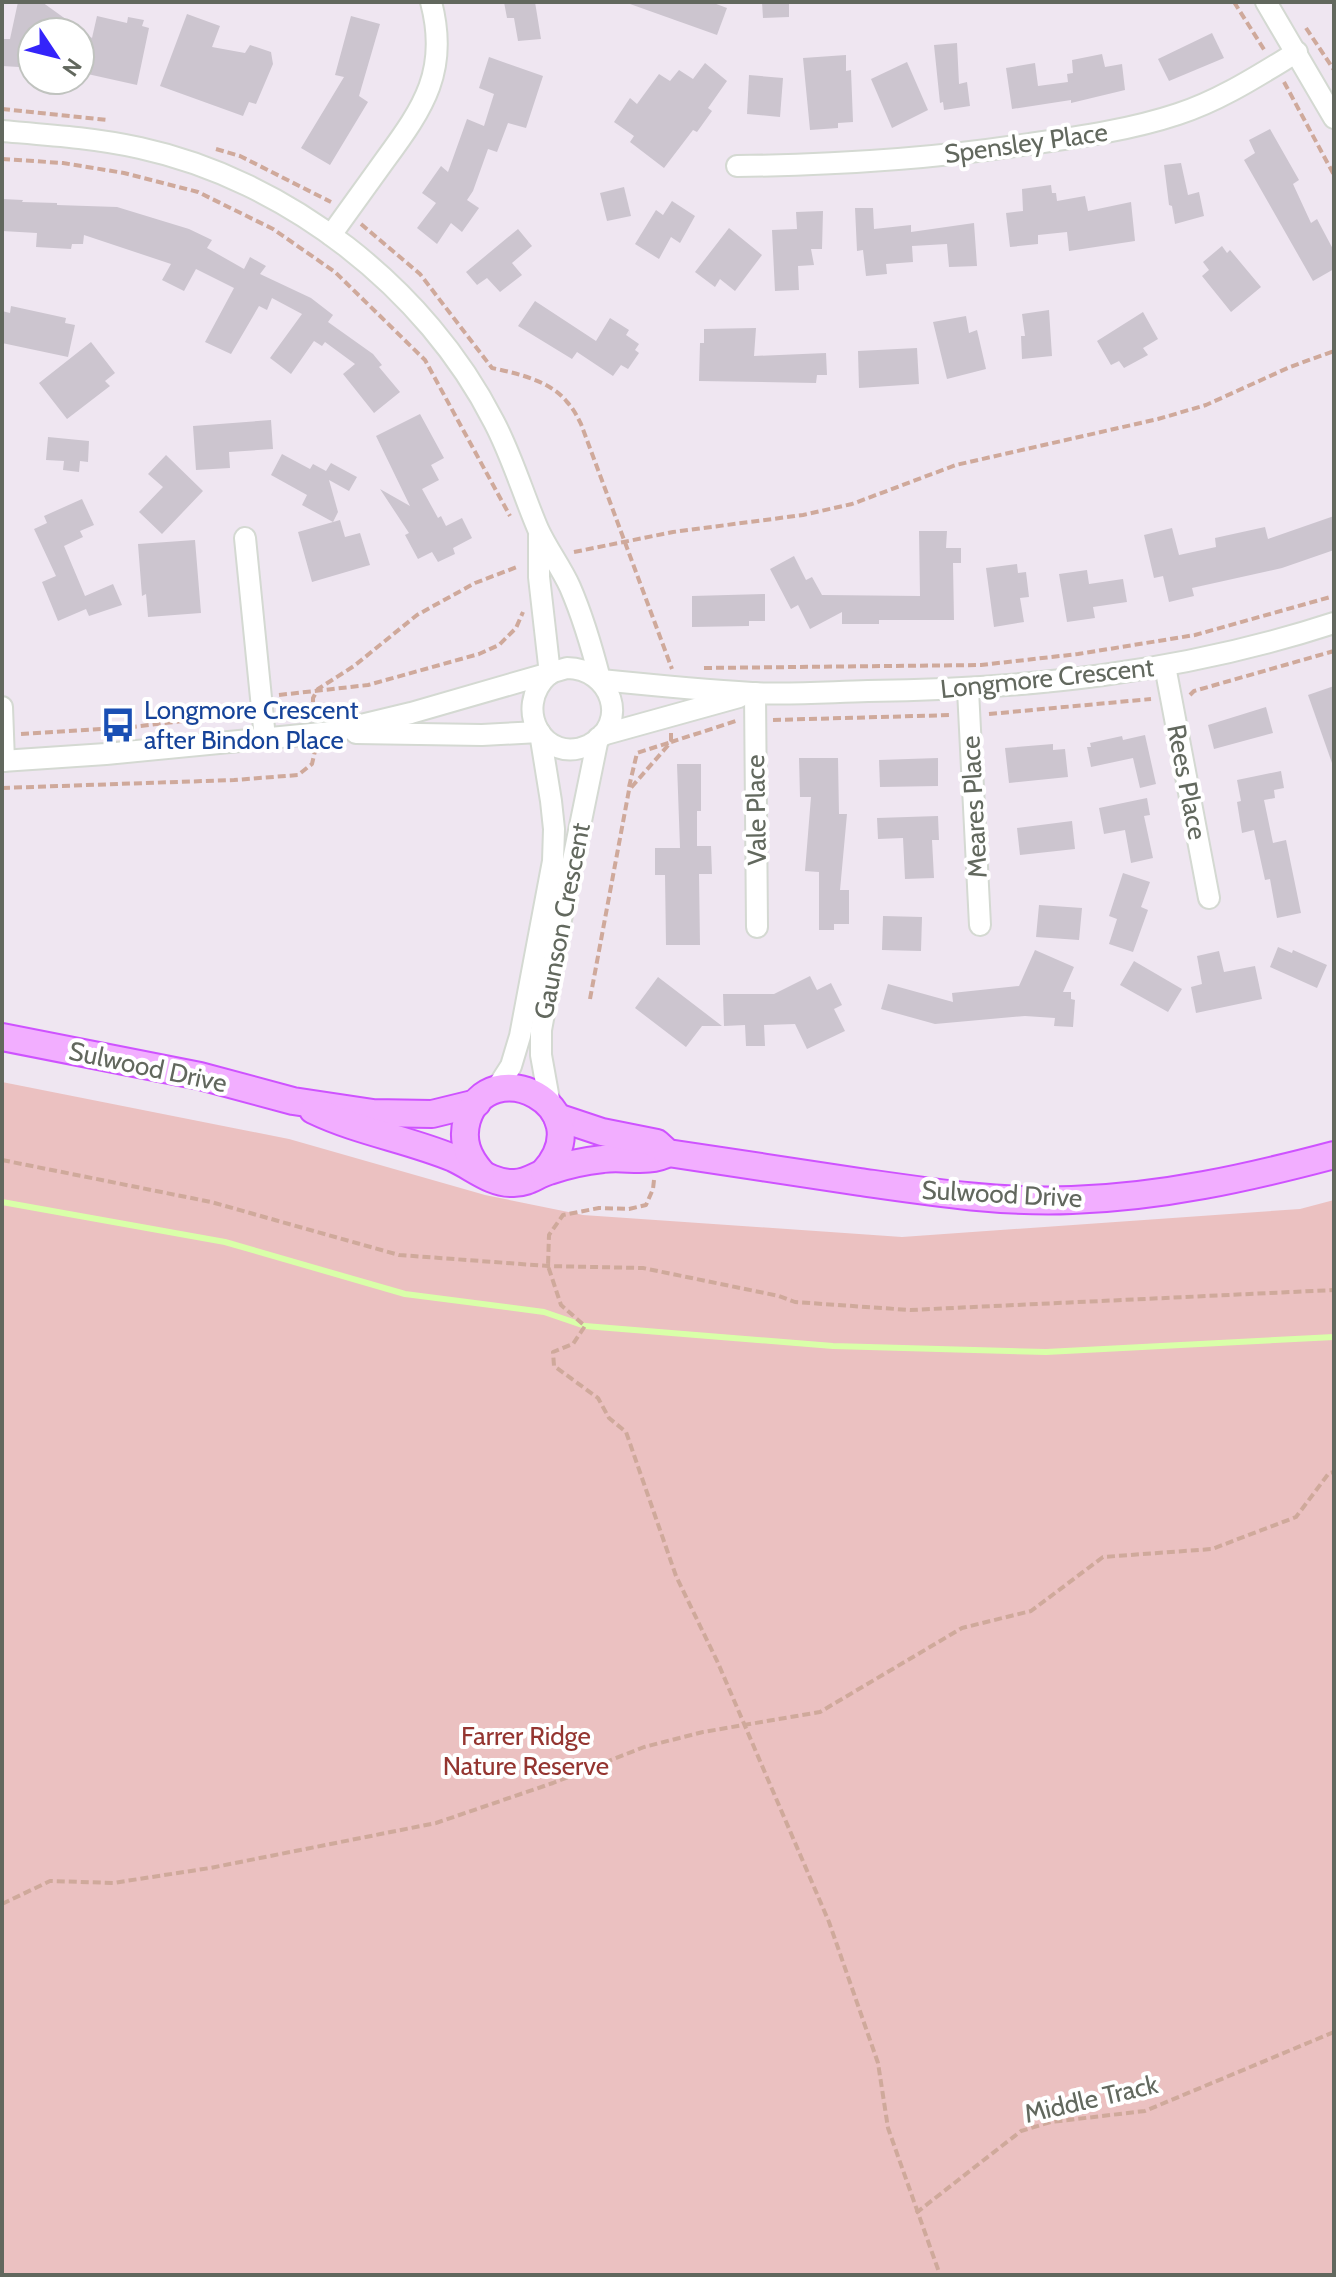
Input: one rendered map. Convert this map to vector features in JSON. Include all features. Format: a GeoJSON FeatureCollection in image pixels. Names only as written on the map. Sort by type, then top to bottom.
{"type":"FeatureCollection","features":[{"type":"Feature","properties":{"kind":"main road","name":"Sulwood Drive"},"geometry":{"type":"LineString","coordinates":[[2,1037],[200,1076],[293,1101],[399,1114],[432,1114],[510,1087],[525,1089],[539,1095],[554,1111],[602,1132],[657,1143],[662,1156]]}},
{"type":"Feature","properties":{"kind":"main road"},"geometry":{"type":"LineString","coordinates":[[481,1172],[465,1146],[464,1131],[468,1116],[486,1097]]}},
{"type":"Feature","properties":{"kind":"main road","name":"Sulwood Drive"},"geometry":{"type":"LineString","coordinates":[[293,1101],[345,1125],[452,1157],[493,1180],[519,1183],[578,1162],[662,1156],[930,1192],[1034,1200],[1124,1197],[1244,1178],[1334,1155]]}},
{"type":"Feature","properties":{"kind":"main road"},"geometry":{"type":"LineString","coordinates":[[544,1172],[558,1153],[560,1129],[554,1111]]}},
{"type":"Feature","properties":{"kind":"street"},"geometry":{"type":"LineString","coordinates":[[331,235],[423,105],[437,56],[431,2]]}},
{"type":"Feature","properties":{"kind":"street"},"geometry":{"type":"LineString","coordinates":[[1266,2],[1334,118]]}},
{"type":"Feature","properties":{"kind":"street","name":"Spensley Place"},"geometry":{"type":"LineString","coordinates":[[737,166],[911,159],[1080,137],[1181,113],[1224,95],[1297,52]]}},
{"type":"Feature","properties":{"kind":"street"},"geometry":{"type":"LineString","coordinates":[[2,131],[85,138],[170,156],[226,176],[280,203],[331,235],[403,297],[444,345],[495,423],[538,530],[569,584],[585,623],[600,680]]}},
{"type":"Feature","properties":{"kind":"street"},"geometry":{"type":"LineString","coordinates":[[538,530],[539,577],[549,674]]}},
{"type":"Feature","properties":{"kind":"street"},"geometry":{"type":"LineString","coordinates":[[245,538],[265,738]]}},
{"type":"Feature","properties":{"kind":"street","name":"Longmore Crescent"},"geometry":{"type":"LineString","coordinates":[[600,680],[755,693],[968,690],[1068,681],[1165,666],[1216,656],[1334,623]]}},
{"type":"Feature","properties":{"kind":"street","name":"Rees Place"},"geometry":{"type":"LineString","coordinates":[[1165,666],[1209,898]]}},
{"type":"Feature","properties":{"kind":"street"},"geometry":{"type":"LineString","coordinates":[[322,733],[549,674],[576,668],[593,674],[607,689],[612,708],[607,727],[600,737],[579,748],[568,748],[557,746],[539,733],[534,723],[532,702],[540,682],[549,674]]}},
{"type":"Feature","properties":{"kind":"street","name":"Meares Place"},"geometry":{"type":"LineString","coordinates":[[968,690],[980,925]]}},
{"type":"Feature","properties":{"kind":"street","name":"Longmore Crescent"},"geometry":{"type":"LineString","coordinates":[[600,737],[755,693]]}},
{"type":"Feature","properties":{"kind":"street","name":"Vale Place"},"geometry":{"type":"LineString","coordinates":[[755,693],[757,927]]}},
{"type":"Feature","properties":{"kind":"street"},"geometry":{"type":"LineString","coordinates":[[2,707],[3,761],[322,733],[539,733]]}},
{"type":"Feature","properties":{"kind":"street","name":"Gaunson Crescent"},"geometry":{"type":"LineString","coordinates":[[486,1097],[511,1066],[520,1036],[553,861],[551,801],[539,733]]}},
{"type":"Feature","properties":{"kind":"street","name":"Gaunson Crescent"},"geometry":{"type":"LineString","coordinates":[[554,1111],[541,1055],[541,1030],[600,737]]}},
{"type":"Feature","properties":{"kind":"path"},"geometry":{"type":"LineString","coordinates":[[1234,2],[1274,66],[1334,175]]}},
{"type":"Feature","properties":{"kind":"path"},"geometry":{"type":"LineString","coordinates":[[1300,18],[1334,70]]}},
{"type":"Feature","properties":{"kind":"path"},"geometry":{"type":"LineString","coordinates":[[2,159],[63,163],[124,173],[198,192],[286,237],[335,272],[425,360],[512,520]]}},
{"type":"Feature","properties":{"kind":"path"},"geometry":{"type":"LineString","coordinates":[[572,553],[673,532],[803,515],[852,504],[956,465],[1158,419],[1206,405],[1334,351]]}},
{"type":"Feature","properties":{"kind":"path"},"geometry":{"type":"LineString","coordinates":[[566,400],[581,424],[672,669]]}},
{"type":"Feature","properties":{"kind":"path"},"geometry":{"type":"LineString","coordinates":[[2,788],[298,775],[312,764],[322,733],[313,698],[318,689],[354,666],[417,615],[475,583],[517,567]]}},
{"type":"Feature","properties":{"kind":"path"},"geometry":{"type":"LineString","coordinates":[[702,668],[981,665],[1078,654],[1195,635],[1334,596]]}},
{"type":"Feature","properties":{"kind":"path"},"geometry":{"type":"LineString","coordinates":[[274,696],[368,685],[479,654],[499,645],[516,628],[527,602]]}},
{"type":"Feature","properties":{"kind":"path"},"geometry":{"type":"LineString","coordinates":[[1187,698],[1194,691],[1334,651]]}},
{"type":"Feature","properties":{"kind":"path"},"geometry":{"type":"LineString","coordinates":[[590,999],[637,753],[733,721],[970,714],[1147,697],[1160,701]]}},
{"type":"Feature","properties":{"kind":"path"},"geometry":{"type":"LineString","coordinates":[[16,734],[132,727],[224,716],[248,700]]}},
{"type":"Feature","properties":{"kind":"path"},"geometry":{"type":"LineString","coordinates":[[629,790],[671,742]]}},
{"type":"Feature","properties":{"kind":"path"},"geometry":{"type":"LineString","coordinates":[[662,1156],[646,1205],[629,1209],[599,1208],[563,1215],[549,1235],[548,1266],[561,1305],[585,1326],[573,1344],[553,1352],[554,1366],[598,1398],[609,1418],[626,1432],[676,1576],[778,1799],[839,1950],[878,2063],[888,2128],[940,2275]]}},
{"type":"Feature","properties":{"kind":"path"},"geometry":{"type":"LineString","coordinates":[[2,1160],[211,1202],[399,1255],[548,1266],[643,1268],[795,1302],[910,1310],[1334,1290]]}},
{"type":"Feature","properties":{"kind":"path"},"geometry":{"type":"LineString","coordinates":[[2,1904],[50,1881],[113,1883],[210,1868],[436,1823],[553,1783],[644,1747],[820,1712],[962,1628],[1031,1611],[1103,1557],[1212,1549],[1296,1517],[1329,1473],[1334,1472]]}},
{"type":"Feature","properties":{"kind":"path","name":"Middle Track"},"geometry":{"type":"LineString","coordinates":[[916,2213],[1021,2131],[1051,2122],[1145,2111],[1334,2032]]}},
{"type":"Feature","properties":{"kind":"green space","name":"Farrer Ridge Nature Reserve"},"geometry":{"type":"Polygon","coordinates":[[[2,1082],[289,1139],[485,1195],[583,1215],[902,1237],[1300,1209],[1334,1200],[1334,2275],[2,2275],[2,1082]]]}},
{"type":"Feature","properties":{"kind":"building"},"geometry":{"type":"Polygon","coordinates":[[[18,2],[42,2],[61,16],[16,16],[16,67],[2,66],[2,39],[10,39],[18,2]]]}},
{"type":"Feature","properties":{"kind":"building"},"geometry":{"type":"Polygon","coordinates":[[[504,2],[535,2],[541,39],[518,41],[514,18],[507,18],[504,2]]]}},
{"type":"Feature","properties":{"kind":"building"},"geometry":{"type":"Polygon","coordinates":[[[630,2],[711,2],[727,8],[717,35],[630,2]]]}},
{"type":"Feature","properties":{"kind":"building"},"geometry":{"type":"Polygon","coordinates":[[[762,2],[789,2],[789,17],[763,18],[762,2]]]}},
{"type":"Feature","properties":{"kind":"building"},"geometry":{"type":"Polygon","coordinates":[[[187,14],[220,26],[212,47],[245,53],[250,45],[271,52],[273,64],[256,104],[249,102],[243,116],[160,86],[187,14]]]}},
{"type":"Feature","properties":{"kind":"building"},"geometry":{"type":"Polygon","coordinates":[[[97,16],[127,23],[128,17],[144,20],[142,26],[149,28],[137,85],[96,76],[97,16]]]}},
{"type":"Feature","properties":{"kind":"building"},"geometry":{"type":"Polygon","coordinates":[[[351,16],[380,24],[359,96],[368,102],[330,165],[301,148],[344,77],[335,75],[351,16]]]}},
{"type":"Feature","properties":{"kind":"building"},"geometry":{"type":"Polygon","coordinates":[[[1212,33],[1224,58],[1169,81],[1158,59],[1212,33]]]}},
{"type":"Feature","properties":{"kind":"building"},"geometry":{"type":"Polygon","coordinates":[[[957,43],[959,84],[967,82],[970,106],[944,110],[943,102],[940,103],[934,45],[957,43]]]}},
{"type":"Feature","properties":{"kind":"building"},"geometry":{"type":"Polygon","coordinates":[[[1102,54],[1105,67],[1122,64],[1125,90],[1071,103],[1071,100],[1012,109],[1006,68],[1035,63],[1038,86],[1068,82],[1067,74],[1073,73],[1072,60],[1102,54]]]}},
{"type":"Feature","properties":{"kind":"building"},"geometry":{"type":"Polygon","coordinates":[[[846,55],[846,71],[851,70],[853,122],[838,123],[838,128],[810,130],[803,58],[846,55]]]}},
{"type":"Feature","properties":{"kind":"building"},"geometry":{"type":"Polygon","coordinates":[[[489,57],[543,76],[526,128],[508,123],[497,152],[488,149],[467,200],[479,208],[462,232],[451,223],[437,244],[417,228],[436,203],[422,193],[441,166],[448,172],[467,119],[484,126],[494,94],[479,88],[489,57]]]}},
{"type":"Feature","properties":{"kind":"building"},"geometry":{"type":"Polygon","coordinates":[[[907,62],[928,110],[892,128],[871,79],[907,62]]]}},
{"type":"Feature","properties":{"kind":"building"},"geometry":{"type":"Polygon","coordinates":[[[705,63],[727,81],[708,108],[712,111],[697,132],[693,130],[664,168],[630,142],[634,136],[614,122],[630,98],[637,104],[659,74],[670,81],[679,70],[693,79],[705,63]]]}},
{"type":"Feature","properties":{"kind":"building"},"geometry":{"type":"Polygon","coordinates":[[[749,75],[783,78],[780,117],[747,114],[749,75]]]}},
{"type":"Feature","properties":{"kind":"building"},"geometry":{"type":"Polygon","coordinates":[[[1270,129],[1299,180],[1293,184],[1311,223],[1317,219],[1334,251],[1334,269],[1313,281],[1244,160],[1255,153],[1249,140],[1270,129]]]}},
{"type":"Feature","properties":{"kind":"building"},"geometry":{"type":"Polygon","coordinates":[[[1181,163],[1188,195],[1199,192],[1204,216],[1175,224],[1172,206],[1169,205],[1164,165],[1181,163]]]}},
{"type":"Feature","properties":{"kind":"building"},"geometry":{"type":"Polygon","coordinates":[[[1051,185],[1057,201],[1085,196],[1088,211],[1131,202],[1135,241],[1069,251],[1067,232],[1038,235],[1038,244],[1010,247],[1006,213],[1023,211],[1022,189],[1051,185]]]}},
{"type":"Feature","properties":{"kind":"building"},"geometry":{"type":"Polygon","coordinates":[[[624,187],[631,216],[607,221],[600,193],[624,187]]]}},
{"type":"Feature","properties":{"kind":"building"},"geometry":{"type":"Polygon","coordinates":[[[2,199],[117,207],[189,229],[212,240],[207,248],[244,269],[250,257],[266,266],[260,274],[311,298],[333,315],[328,322],[373,354],[382,365],[379,367],[400,392],[374,413],[343,374],[355,364],[325,342],[322,346],[314,341],[291,374],[270,358],[302,314],[272,298],[267,310],[259,306],[231,354],[205,342],[234,288],[196,269],[184,291],[162,280],[171,264],[84,235],[83,244],[72,244],[71,249],[36,247],[37,233],[2,231],[2,199]]]}},
{"type":"Feature","properties":{"kind":"building"},"geometry":{"type":"Polygon","coordinates":[[[672,201],[695,216],[680,243],[671,237],[659,259],[635,244],[656,210],[663,215],[672,201]]]}},
{"type":"Feature","properties":{"kind":"building"},"geometry":{"type":"Polygon","coordinates":[[[855,208],[873,208],[874,229],[911,225],[911,232],[974,223],[977,266],[949,267],[947,244],[912,246],[913,262],[886,264],[887,274],[866,276],[863,250],[857,251],[855,208]]]}},
{"type":"Feature","properties":{"kind":"building"},"geometry":{"type":"Polygon","coordinates":[[[823,211],[822,249],[811,249],[814,265],[798,266],[799,290],[775,291],[772,230],[797,229],[796,212],[823,211]]]}},
{"type":"Feature","properties":{"kind":"building"},"geometry":{"type":"Polygon","coordinates":[[[729,228],[762,255],[735,291],[720,279],[715,287],[695,272],[729,228]]]}},
{"type":"Feature","properties":{"kind":"building"},"geometry":{"type":"Polygon","coordinates":[[[518,229],[532,246],[512,263],[522,275],[500,292],[487,278],[477,285],[466,272],[518,229]]]}},
{"type":"Feature","properties":{"kind":"building"},"geometry":{"type":"Polygon","coordinates":[[[1222,246],[1227,253],[1230,250],[1261,287],[1231,312],[1202,276],[1209,270],[1203,262],[1222,246]]]}},
{"type":"Feature","properties":{"kind":"building"},"geometry":{"type":"Polygon","coordinates":[[[535,301],[596,341],[610,318],[629,330],[626,335],[639,344],[635,350],[639,353],[628,369],[621,365],[613,376],[577,352],[572,359],[518,326],[535,301]]]}},
{"type":"Feature","properties":{"kind":"building"},"geometry":{"type":"Polygon","coordinates":[[[11,306],[66,318],[65,323],[75,325],[68,357],[2,343],[2,311],[10,313],[11,306]]]}},
{"type":"Feature","properties":{"kind":"building"},"geometry":{"type":"Polygon","coordinates":[[[1049,310],[1052,356],[1022,359],[1021,336],[1025,336],[1022,314],[1049,310]]]}},
{"type":"Feature","properties":{"kind":"building"},"geometry":{"type":"Polygon","coordinates":[[[1143,312],[1158,339],[1143,348],[1148,355],[1124,368],[1119,361],[1111,365],[1097,341],[1143,312]]]}},
{"type":"Feature","properties":{"kind":"building"},"geometry":{"type":"Polygon","coordinates":[[[966,316],[969,333],[977,330],[986,369],[947,379],[933,322],[966,316]]]}},
{"type":"Feature","properties":{"kind":"building"},"geometry":{"type":"Polygon","coordinates":[[[756,328],[754,356],[826,353],[827,375],[817,375],[816,383],[699,381],[700,343],[704,343],[704,329],[756,328]]]}},
{"type":"Feature","properties":{"kind":"building"},"geometry":{"type":"Polygon","coordinates":[[[91,342],[115,373],[105,381],[110,386],[67,419],[39,383],[91,342]]]}},
{"type":"Feature","properties":{"kind":"building"},"geometry":{"type":"Polygon","coordinates":[[[917,348],[919,384],[859,388],[858,351],[917,348]]]}},
{"type":"Feature","properties":{"kind":"building"},"geometry":{"type":"Polygon","coordinates":[[[420,414],[444,458],[431,465],[439,480],[422,489],[446,526],[462,518],[472,538],[453,548],[455,554],[438,562],[432,552],[418,559],[405,535],[409,533],[380,489],[410,506],[376,436],[420,414]]]}},
{"type":"Feature","properties":{"kind":"building"},"geometry":{"type":"Polygon","coordinates":[[[271,420],[273,449],[229,452],[230,468],[196,470],[193,426],[271,420]]]}},
{"type":"Feature","properties":{"kind":"building"},"geometry":{"type":"Polygon","coordinates":[[[48,437],[89,441],[88,462],[80,461],[79,472],[63,470],[64,461],[46,460],[48,437]]]}},
{"type":"Feature","properties":{"kind":"building"},"geometry":{"type":"Polygon","coordinates":[[[282,454],[310,469],[313,464],[326,471],[331,463],[357,477],[349,491],[329,480],[338,512],[333,522],[302,505],[307,495],[271,475],[282,454]]]}},
{"type":"Feature","properties":{"kind":"building"},"geometry":{"type":"Polygon","coordinates":[[[166,455],[203,491],[162,534],[139,512],[163,487],[148,474],[166,455]]]}},
{"type":"Feature","properties":{"kind":"building"},"geometry":{"type":"Polygon","coordinates":[[[82,499],[94,525],[80,531],[83,537],[64,546],[85,596],[113,584],[122,605],[89,616],[86,609],[58,621],[42,582],[56,576],[34,529],[47,523],[44,516],[82,499]]]}},
{"type":"Feature","properties":{"kind":"building"},"geometry":{"type":"Polygon","coordinates":[[[1334,516],[1334,550],[1282,568],[1192,588],[1194,596],[1169,602],[1163,576],[1154,578],[1144,535],[1172,528],[1179,555],[1216,547],[1215,538],[1265,527],[1268,539],[1334,516]]]}},
{"type":"Feature","properties":{"kind":"building"},"geometry":{"type":"Polygon","coordinates":[[[340,520],[345,537],[360,533],[370,565],[312,582],[298,532],[340,520]]]}},
{"type":"Feature","properties":{"kind":"building"},"geometry":{"type":"Polygon","coordinates":[[[919,531],[947,531],[946,548],[961,548],[961,563],[953,563],[954,620],[879,620],[879,624],[842,624],[842,612],[810,629],[798,605],[791,609],[770,569],[794,556],[806,580],[812,577],[822,595],[920,596],[919,531]]]}},
{"type":"Feature","properties":{"kind":"building"},"geometry":{"type":"Polygon","coordinates":[[[195,540],[201,613],[148,617],[146,594],[142,596],[138,544],[195,540]]]}},
{"type":"Feature","properties":{"kind":"building"},"geometry":{"type":"Polygon","coordinates":[[[1017,564],[1018,573],[1026,572],[1029,597],[1020,598],[1024,622],[994,627],[986,568],[1017,564]]]}},
{"type":"Feature","properties":{"kind":"building"},"geometry":{"type":"Polygon","coordinates":[[[1087,570],[1089,584],[1123,579],[1127,602],[1093,607],[1095,618],[1067,622],[1059,574],[1087,570]]]}},
{"type":"Feature","properties":{"kind":"building"},"geometry":{"type":"Polygon","coordinates":[[[765,594],[765,621],[749,621],[749,626],[692,627],[692,596],[765,594]]]}},
{"type":"Feature","properties":{"kind":"building"},"geometry":{"type":"Polygon","coordinates":[[[1334,686],[1334,762],[1332,763],[1308,695],[1334,686]]]}},
{"type":"Feature","properties":{"kind":"building"},"geometry":{"type":"Polygon","coordinates":[[[1266,707],[1273,733],[1214,749],[1208,725],[1266,707]]]}},
{"type":"Feature","properties":{"kind":"building"},"geometry":{"type":"Polygon","coordinates":[[[1145,735],[1156,784],[1140,788],[1133,758],[1091,767],[1087,747],[1091,747],[1090,743],[1145,735]]]}},
{"type":"Feature","properties":{"kind":"building"},"geometry":{"type":"Polygon","coordinates":[[[1053,744],[1053,750],[1065,749],[1068,777],[1009,783],[1005,748],[1053,744]]]}},
{"type":"Feature","properties":{"kind":"building"},"geometry":{"type":"Polygon","coordinates":[[[799,758],[838,758],[839,814],[847,814],[840,890],[849,890],[849,924],[834,924],[834,930],[819,930],[819,872],[805,871],[811,797],[800,797],[799,758]]]}},
{"type":"Feature","properties":{"kind":"building"},"geometry":{"type":"Polygon","coordinates":[[[938,758],[938,786],[880,787],[879,760],[938,758]]]}},
{"type":"Feature","properties":{"kind":"building"},"geometry":{"type":"Polygon","coordinates":[[[677,764],[701,764],[697,846],[711,846],[712,874],[699,874],[700,945],[666,945],[665,875],[655,875],[655,848],[680,848],[677,764]]]}},
{"type":"Feature","properties":{"kind":"building"},"geometry":{"type":"Polygon","coordinates":[[[1281,771],[1284,788],[1274,790],[1275,798],[1264,800],[1273,843],[1286,840],[1301,913],[1277,918],[1270,879],[1265,880],[1254,830],[1242,833],[1237,780],[1281,771]]]}},
{"type":"Feature","properties":{"kind":"building"},"geometry":{"type":"Polygon","coordinates":[[[1147,798],[1150,815],[1144,816],[1153,858],[1131,863],[1125,830],[1104,834],[1099,808],[1147,798]]]}},
{"type":"Feature","properties":{"kind":"building"},"geometry":{"type":"Polygon","coordinates":[[[938,816],[939,840],[932,840],[934,878],[905,879],[903,838],[878,839],[877,818],[938,816]]]}},
{"type":"Feature","properties":{"kind":"building"},"geometry":{"type":"Polygon","coordinates":[[[1072,821],[1075,849],[1020,855],[1017,828],[1072,821]]]}},
{"type":"Feature","properties":{"kind":"building"},"geometry":{"type":"Polygon","coordinates":[[[1123,873],[1150,882],[1141,907],[1148,910],[1133,952],[1109,944],[1117,919],[1109,916],[1123,873]]]}},
{"type":"Feature","properties":{"kind":"building"},"geometry":{"type":"Polygon","coordinates":[[[1039,905],[1082,908],[1079,940],[1036,937],[1039,905]]]}},
{"type":"Feature","properties":{"kind":"building"},"geometry":{"type":"Polygon","coordinates":[[[883,916],[922,917],[921,951],[882,950],[883,916]]]}},
{"type":"Feature","properties":{"kind":"building"},"geometry":{"type":"Polygon","coordinates":[[[1278,947],[1327,965],[1317,988],[1270,967],[1278,947]]]}},
{"type":"Feature","properties":{"kind":"building"},"geometry":{"type":"Polygon","coordinates":[[[1035,950],[1074,967],[1063,992],[1071,992],[1071,999],[1075,1000],[1073,1027],[1054,1026],[1055,1018],[1025,1016],[935,1024],[881,1009],[888,984],[953,1002],[952,993],[1019,986],[1035,950]]]}},
{"type":"Feature","properties":{"kind":"building"},"geometry":{"type":"Polygon","coordinates":[[[1219,951],[1224,972],[1255,966],[1262,999],[1196,1013],[1191,987],[1202,984],[1197,956],[1219,951]]]}},
{"type":"Feature","properties":{"kind":"building"},"geometry":{"type":"Polygon","coordinates":[[[1134,961],[1182,989],[1168,1012],[1120,985],[1134,961]]]}},
{"type":"Feature","properties":{"kind":"building"},"geometry":{"type":"Polygon","coordinates":[[[810,976],[817,990],[831,983],[842,1005],[834,1009],[845,1031],[807,1049],[795,1024],[764,1025],[765,1046],[746,1046],[745,1025],[724,1026],[723,994],[774,994],[810,976]]]}},
{"type":"Feature","properties":{"kind":"building"},"geometry":{"type":"Polygon","coordinates":[[[658,977],[722,1026],[702,1026],[686,1047],[635,1008],[658,977]]]}},
{"type":"Feature","properties":{"kind":"waterway"},"geometry":{"type":"LineString","coordinates":[[2,1202],[225,1242],[405,1294],[544,1312],[585,1326],[833,1346],[1046,1352],[1334,1337]]}},
{"type":"Feature","properties":{"kind":"place","name":"Longmore Crescent after Bindon Place"},"geometry":{"type":"Point","coordinates":[118,725]}}]}
